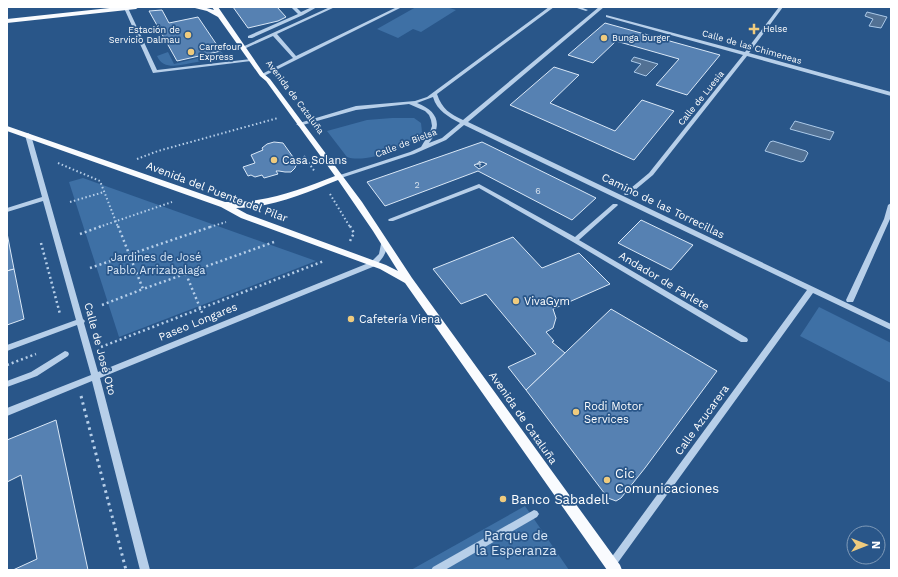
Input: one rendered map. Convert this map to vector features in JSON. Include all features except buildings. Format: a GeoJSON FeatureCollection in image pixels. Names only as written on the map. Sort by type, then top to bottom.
{"type":"FeatureCollection","features":[{"type":"Feature","properties":{"kind":"main road"},"geometry":{"type":"LineString","coordinates":[[7,21],[136,7]]}},
{"type":"Feature","properties":{"kind":"main road"},"geometry":{"type":"LineString","coordinates":[[194,7],[209,10],[220,16]]}},
{"type":"Feature","properties":{"kind":"main road","name":"Avenida de Cataluña"},"geometry":{"type":"LineString","coordinates":[[215,7],[242,48],[268,80],[384,241],[409,281],[613,567]]}},
{"type":"Feature","properties":{"kind":"main road","name":"Avenida del Puente del Pilar"},"geometry":{"type":"LineString","coordinates":[[7,128],[224,205],[244,216],[373,264]]}},
{"type":"Feature","properties":{"kind":"main road","name":"Calle de Bielsa"},"geometry":{"type":"LineString","coordinates":[[224,205],[266,202],[339,178]]}},
{"type":"Feature","properties":{"kind":"main road","name":"Avenida de Cataluña"},"geometry":{"type":"LineString","coordinates":[[373,264],[409,281]]}},
{"type":"Feature","properties":{"kind":"street"},"geometry":{"type":"LineString","coordinates":[[293,7],[300,14]]}},
{"type":"Feature","properties":{"kind":"street"},"geometry":{"type":"LineString","coordinates":[[250,37],[315,7]]}},
{"type":"Feature","properties":{"kind":"street"},"geometry":{"type":"LineString","coordinates":[[242,48],[333,7]]}},
{"type":"Feature","properties":{"kind":"street"},"geometry":{"type":"LineString","coordinates":[[262,74],[400,7]]}},
{"type":"Feature","properties":{"kind":"street"},"geometry":{"type":"LineString","coordinates":[[299,124],[356,108],[424,100],[435,95],[552,7]]}},
{"type":"Feature","properties":{"kind":"street"},"geometry":{"type":"LineString","coordinates":[[576,7],[586,10]]}},
{"type":"Feature","properties":{"kind":"street","name":"Calle de Bielsa"},"geometry":{"type":"LineString","coordinates":[[339,178],[423,148],[444,138],[464,123],[602,7]]}},
{"type":"Feature","properties":{"kind":"street","name":"Calle de Luesia"},"geometry":{"type":"LineString","coordinates":[[627,194],[651,174],[746,54],[781,7]]}},
{"type":"Feature","properties":{"kind":"street"},"geometry":{"type":"LineString","coordinates":[[126,8],[155,72],[251,60]]}},
{"type":"Feature","properties":{"kind":"street","name":"Calle de las Chimeneas"},"geometry":{"type":"LineString","coordinates":[[608,16],[891,94]]}},
{"type":"Feature","properties":{"kind":"street"},"geometry":{"type":"LineString","coordinates":[[274,34],[295,58]]}},
{"type":"Feature","properties":{"kind":"street","name":"Camino de las Torrecillas"},"geometry":{"type":"LineString","coordinates":[[435,95],[441,109],[464,123],[891,327]]}},
{"type":"Feature","properties":{"kind":"street"},"geometry":{"type":"LineString","coordinates":[[409,102],[425,110],[433,117],[435,123],[433,134],[423,148]]}},
{"type":"Feature","properties":{"kind":"street","name":"Calle de José Oto"},"geometry":{"type":"LineString","coordinates":[[28,135],[81,321],[145,570]]}},
{"type":"Feature","properties":{"kind":"street","name":"Andador de Farlete"},"geometry":{"type":"LineString","coordinates":[[391,220],[479,186],[575,240],[744,340]]}},
{"type":"Feature","properties":{"kind":"street"},"geometry":{"type":"LineString","coordinates":[[7,210],[45,198]]}},
{"type":"Feature","properties":{"kind":"street"},"geometry":{"type":"LineString","coordinates":[[575,240],[615,205]]}},
{"type":"Feature","properties":{"kind":"street"},"geometry":{"type":"LineString","coordinates":[[850,300],[887,218],[891,205]]}},
{"type":"Feature","properties":{"kind":"street"},"geometry":{"type":"LineString","coordinates":[[373,264],[381,256],[384,241]]}},
{"type":"Feature","properties":{"kind":"street","name":"Paseo Longares"},"geometry":{"type":"LineString","coordinates":[[7,412],[373,264]]}},
{"type":"Feature","properties":{"kind":"street","name":"Calle Azucarera"},"geometry":{"type":"LineString","coordinates":[[613,567],[812,289]]}},
{"type":"Feature","properties":{"kind":"street"},"geometry":{"type":"LineString","coordinates":[[7,348],[81,321]]}},
{"type":"Feature","properties":{"kind":"street"},"geometry":{"type":"LineString","coordinates":[[7,384],[34,374],[65,354]]}},
{"type":"Feature","properties":{"kind":"street"},"geometry":{"type":"LineString","coordinates":[[436,570],[534,514]]}},
{"type":"Feature","properties":{"kind":"path"},"geometry":{"type":"LineString","coordinates":[[117,167],[158,151],[278,118]]}},
{"type":"Feature","properties":{"kind":"path"},"geometry":{"type":"LineString","coordinates":[[58,163],[100,181],[115,222],[143,289]]}},
{"type":"Feature","properties":{"kind":"path"},"geometry":{"type":"LineString","coordinates":[[70,202],[104,192]]}},
{"type":"Feature","properties":{"kind":"path"},"geometry":{"type":"LineString","coordinates":[[80,234],[193,195]]}},
{"type":"Feature","properties":{"kind":"path"},"geometry":{"type":"LineString","coordinates":[[90,268],[244,216]]}},
{"type":"Feature","properties":{"kind":"path"},"geometry":{"type":"LineString","coordinates":[[102,305],[294,235]]}},
{"type":"Feature","properties":{"kind":"path"},"geometry":{"type":"LineString","coordinates":[[88,352],[334,257],[340,251]]}},
{"type":"Feature","properties":{"kind":"path"},"geometry":{"type":"LineString","coordinates":[[186,274],[203,315]]}},
{"type":"Feature","properties":{"kind":"path"},"geometry":{"type":"LineString","coordinates":[[77,383],[126,570]]}},
{"type":"Feature","properties":{"kind":"green space"},"geometry":{"type":"Polygon","coordinates":[[[416,7],[446,7],[456,10],[421,32],[413,29],[398,38],[377,29],[416,7]]]}},
{"type":"Feature","properties":{"kind":"green space"},"geometry":{"type":"Polygon","coordinates":[[[168,52],[174,64],[222,52],[224,56],[174,66],[164,64],[157,56],[168,52]]]}},
{"type":"Feature","properties":{"kind":"green space"},"geometry":{"type":"Polygon","coordinates":[[[414,118],[421,123],[422,132],[408,143],[387,153],[376,156],[355,159],[347,157],[327,131],[367,120],[414,118]]]}},
{"type":"Feature","properties":{"kind":"green space","name":"Jardines de José Pablo Arrizabalaga"},"geometry":{"type":"Polygon","coordinates":[[[83,178],[316,261],[119,337],[69,182],[83,178]]]}},
{"type":"Feature","properties":{"kind":"green space"},"geometry":{"type":"Polygon","coordinates":[[[819,307],[891,343],[891,383],[800,336],[819,307]]]}},
{"type":"Feature","properties":{"kind":"green space","name":"Parque de la Esperanza"},"geometry":{"type":"Polygon","coordinates":[[[525,506],[569,570],[411,570],[525,506]]]}},
{"type":"Feature","properties":{"kind":"shaded area"},"geometry":{"type":"Polygon","coordinates":[[[867,12],[887,17],[881,28],[869,26],[873,19],[865,16],[867,12]]]}},
{"type":"Feature","properties":{"kind":"shaded area"},"geometry":{"type":"Polygon","coordinates":[[[634,57],[658,64],[646,76],[634,72],[641,64],[631,61],[634,57]]]}},
{"type":"Feature","properties":{"kind":"shaded area"},"geometry":{"type":"Polygon","coordinates":[[[795,121],[834,132],[830,140],[790,129],[795,121]]]}},
{"type":"Feature","properties":{"kind":"shaded area"},"geometry":{"type":"Polygon","coordinates":[[[773,141],[806,151],[808,153],[804,161],[801,162],[765,151],[770,142],[773,141]]]}},
{"type":"Feature","properties":{"kind":"place","name":"Helse"},"geometry":{"type":"Point","coordinates":[754,29]}},
{"type":"Feature","properties":{"kind":"place","name":"Estación de Servicio Dalmau"},"geometry":{"type":"Point","coordinates":[188,35]}},
{"type":"Feature","properties":{"kind":"place","name":"Bunga burger"},"geometry":{"type":"Point","coordinates":[604,38]}},
{"type":"Feature","properties":{"kind":"place","name":"Carrefour Express"},"geometry":{"type":"Point","coordinates":[191,52]}},
{"type":"Feature","properties":{"kind":"place","name":"Casa Solans"},"geometry":{"type":"Point","coordinates":[274,160]}},
{"type":"Feature","properties":{"kind":"place","name":"VivaGym"},"geometry":{"type":"Point","coordinates":[516,301]}},
{"type":"Feature","properties":{"kind":"place","name":"Cafetería Viena"},"geometry":{"type":"Point","coordinates":[351,319]}},
{"type":"Feature","properties":{"kind":"place","name":"Rodi Motor Services"},"geometry":{"type":"Point","coordinates":[576,412]}},
{"type":"Feature","properties":{"kind":"place","name":"Cic Comunicaciones"},"geometry":{"type":"Point","coordinates":[607,480]}},
{"type":"Feature","properties":{"kind":"place","name":"Banco Sabadell"},"geometry":{"type":"Point","coordinates":[503,499]}}]}
